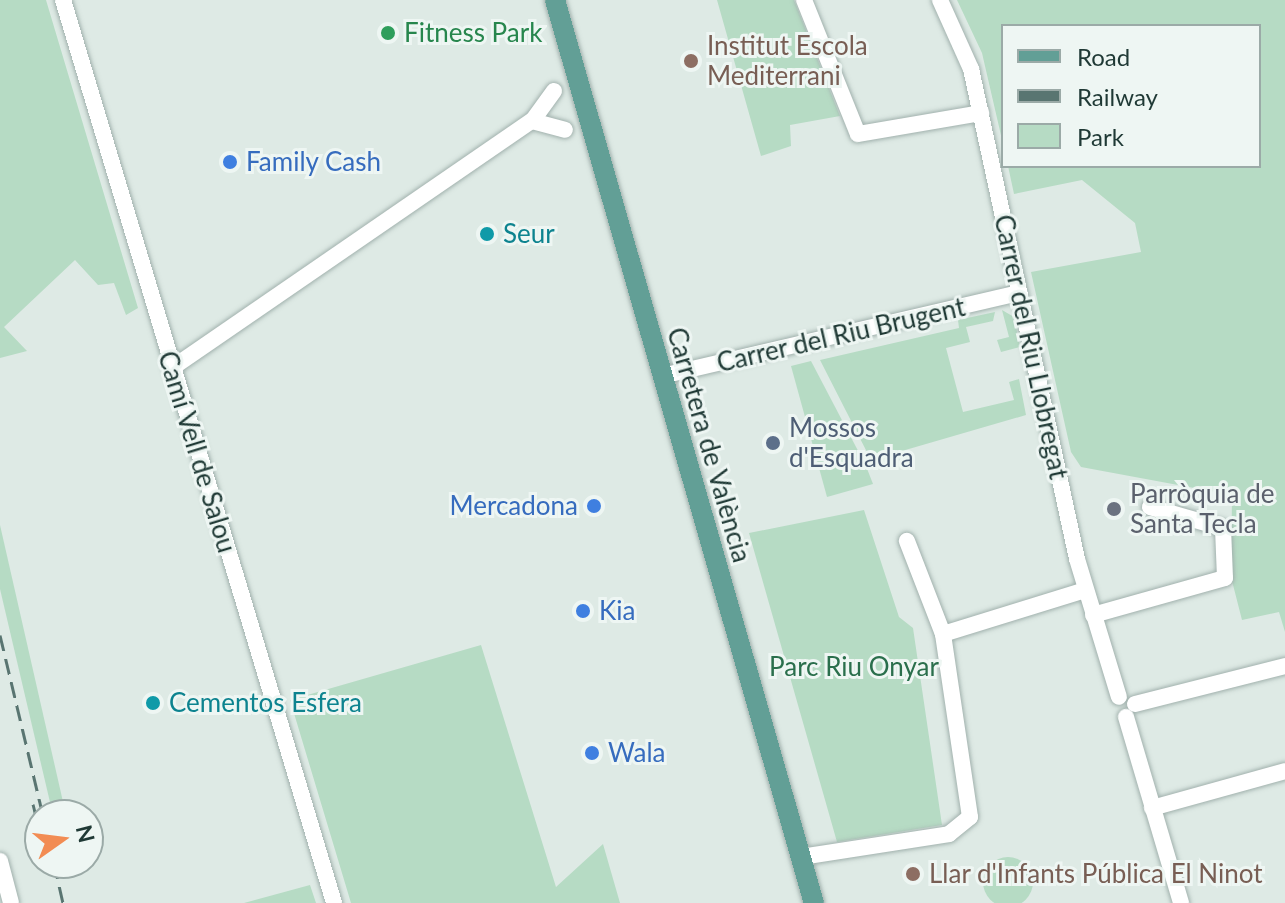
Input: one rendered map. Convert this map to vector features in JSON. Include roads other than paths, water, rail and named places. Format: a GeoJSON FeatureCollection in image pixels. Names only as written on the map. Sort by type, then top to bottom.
{"type":"FeatureCollection","features":[{"type":"Feature","properties":{"kind":"main road","name":"Carretera de València"},"geometry":{"type":"LineString","coordinates":[[546,0],[804,903]]}},
{"type":"Feature","properties":{"kind":"main road","name":"Carretera de València"},"geometry":{"type":"LineString","coordinates":[[555,0],[814,903]]}},
{"type":"Feature","properties":{"kind":"street","name":"Camí Vell de Salou"},"geometry":{"type":"LineString","coordinates":[[63,0],[334,903]]}},
{"type":"Feature","properties":{"kind":"street"},"geometry":{"type":"LineString","coordinates":[[804,0],[858,134],[981,113]]}},
{"type":"Feature","properties":{"kind":"street","name":"Carrer del Riu Llobregat"},"geometry":{"type":"LineString","coordinates":[[940,0],[960,36],[981,113],[1085,590],[1119,697],[1113,708],[1130,711]]}},
{"type":"Feature","properties":{"kind":"street"},"geometry":{"type":"LineString","coordinates":[[172,368],[532,121],[554,91]]}},
{"type":"Feature","properties":{"kind":"street"},"geometry":{"type":"LineString","coordinates":[[532,121],[565,130]]}},
{"type":"Feature","properties":{"kind":"street","name":"Carrer del Riu Brugent"},"geometry":{"type":"LineString","coordinates":[[662,376],[1019,293]]}},
{"type":"Feature","properties":{"kind":"street"},"geometry":{"type":"LineString","coordinates":[[1093,615],[1225,578],[1223,528],[1150,507]]}},
{"type":"Feature","properties":{"kind":"street"},"geometry":{"type":"LineString","coordinates":[[801,857],[949,834],[966,825],[970,799],[943,634],[907,541]]}},
{"type":"Feature","properties":{"kind":"street"},"geometry":{"type":"LineString","coordinates":[[943,634],[1085,590]]}},
{"type":"Feature","properties":{"kind":"street"},"geometry":{"type":"LineString","coordinates":[[1181,903],[1152,808],[1130,711],[1285,666]]}},
{"type":"Feature","properties":{"kind":"street"},"geometry":{"type":"LineString","coordinates":[[1152,808],[1285,771]]}},
{"type":"Feature","properties":{"kind":"street"},"geometry":{"type":"LineString","coordinates":[[0,861],[11,903]]}},
{"type":"Feature","properties":{"kind":"railway"},"geometry":{"type":"LineString","coordinates":[[0,635],[39,799]]}},
{"type":"Feature","properties":{"kind":"railway"},"geometry":{"type":"LineString","coordinates":[[58,879],[63,903]]}},
{"type":"Feature","properties":{"kind":"place","name":"Fitness Park"},"geometry":{"type":"Point","coordinates":[388,33]}},
{"type":"Feature","properties":{"kind":"place","name":"Institut Escola Mediterrani"},"geometry":{"type":"Point","coordinates":[691,61]}},
{"type":"Feature","properties":{"kind":"place","name":"Family Cash"},"geometry":{"type":"Point","coordinates":[230,162]}},
{"type":"Feature","properties":{"kind":"place","name":"Seur"},"geometry":{"type":"Point","coordinates":[487,234]}},
{"type":"Feature","properties":{"kind":"place","name":"Mossos d'Esquadra"},"geometry":{"type":"Point","coordinates":[773,443]}},
{"type":"Feature","properties":{"kind":"place","name":"Mercadona"},"geometry":{"type":"Point","coordinates":[594,506]}},
{"type":"Feature","properties":{"kind":"place","name":"Parròquia de Santa Tecla"},"geometry":{"type":"Point","coordinates":[1114,509]}},
{"type":"Feature","properties":{"kind":"place","name":"Kia"},"geometry":{"type":"Point","coordinates":[583,611]}},
{"type":"Feature","properties":{"kind":"place","name":"Cementos Esfera"},"geometry":{"type":"Point","coordinates":[153,703]}},
{"type":"Feature","properties":{"kind":"place","name":"Wala"},"geometry":{"type":"Point","coordinates":[592,753]}},
{"type":"Feature","properties":{"kind":"place","name":"Llar d'Infants Pública El Ninot"},"geometry":{"type":"Point","coordinates":[913,874]}},
{"type":"Feature","properties":{"kind":"park label","name":"Parc Riu Onyar"},"geometry":{"type":"Point","coordinates":[854,667]}}]}
